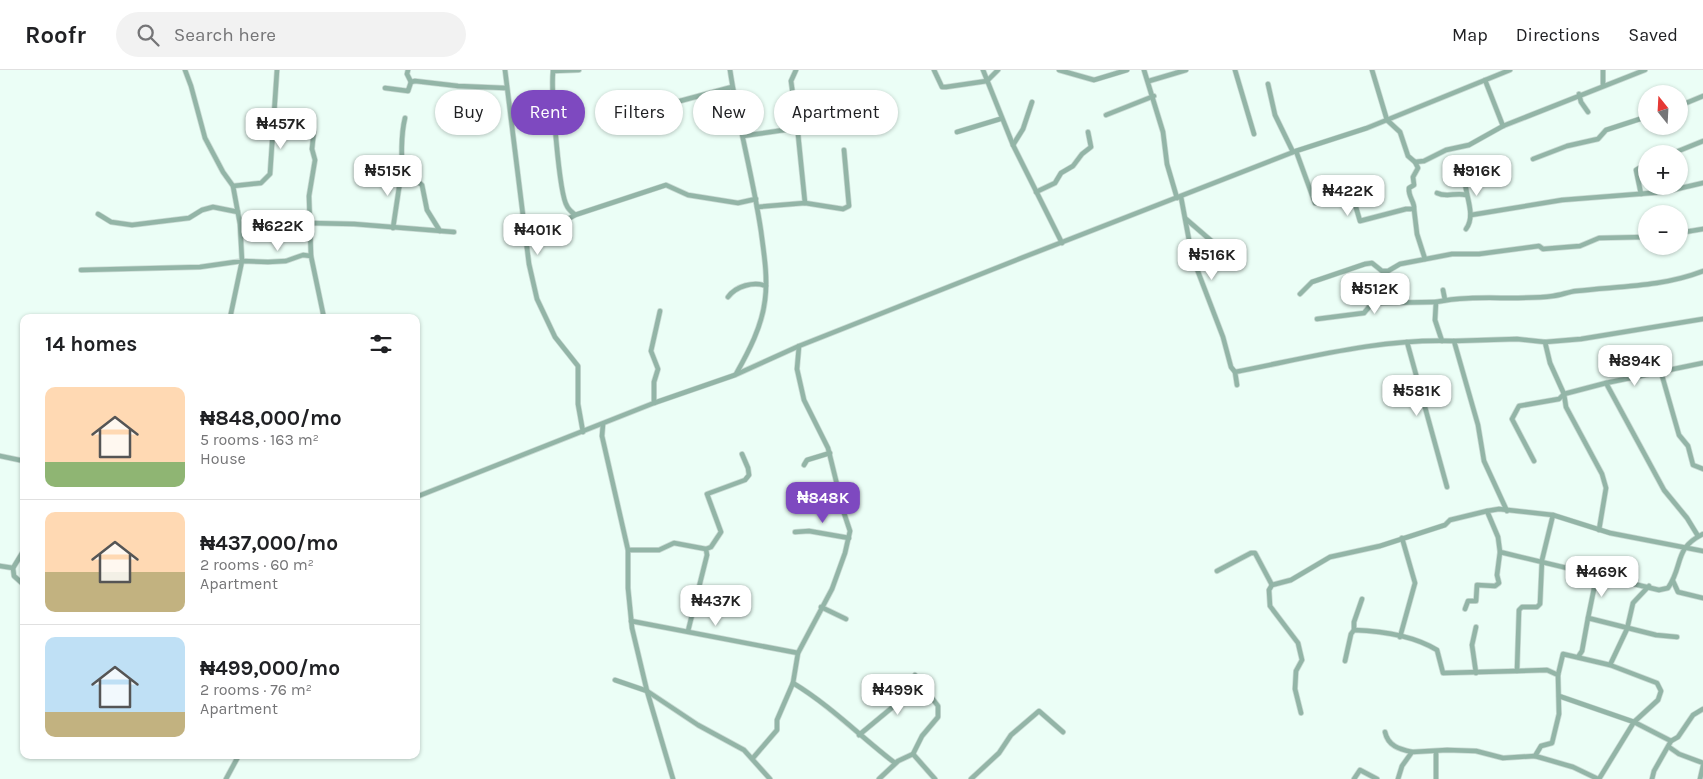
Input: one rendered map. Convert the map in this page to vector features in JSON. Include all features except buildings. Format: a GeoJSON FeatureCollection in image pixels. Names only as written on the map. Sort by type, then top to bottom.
{"type":"FeatureCollection","features":[{"type":"Feature","properties":{"kind":"street"},"geometry":{"type":"LineString","coordinates":[[185,70],[205,138],[222,172],[233,186],[238,212],[242,261],[231,314]]}},
{"type":"Feature","properties":{"kind":"street"},"geometry":{"type":"LineString","coordinates":[[233,186],[261,183],[270,174],[277,70]]}},
{"type":"Feature","properties":{"kind":"street"},"geometry":{"type":"LineString","coordinates":[[385,88],[408,91],[411,82],[407,74],[408,70]]}},
{"type":"Feature","properties":{"kind":"street"},"geometry":{"type":"LineString","coordinates":[[505,70],[505,88],[529,264],[537,299],[556,337],[578,366],[578,404],[583,432]]}},
{"type":"Feature","properties":{"kind":"street"},"geometry":{"type":"LineString","coordinates":[[575,215],[566,205],[559,163],[552,87],[553,71],[579,70]]}},
{"type":"Feature","properties":{"kind":"street"},"geometry":{"type":"LineString","coordinates":[[730,70],[732,88],[756,199],[766,286],[765,302],[754,338],[735,375]]}},
{"type":"Feature","properties":{"kind":"street"},"geometry":{"type":"LineString","coordinates":[[791,90],[790,81],[796,70]]}},
{"type":"Feature","properties":{"kind":"street"},"geometry":{"type":"LineString","coordinates":[[934,70],[942,87],[987,80],[998,70]]}},
{"type":"Feature","properties":{"kind":"street"},"geometry":{"type":"LineString","coordinates":[[982,70],[1012,145],[1062,243]]}},
{"type":"Feature","properties":{"kind":"street"},"geometry":{"type":"LineString","coordinates":[[1059,70],[1094,80],[1126,70]]}},
{"type":"Feature","properties":{"kind":"street"},"geometry":{"type":"LineString","coordinates":[[1144,70],[1154,96],[1163,132],[1167,164],[1186,219],[1186,232],[1192,256],[1223,336],[1231,367],[1235,372],[1237,385]]}},
{"type":"Feature","properties":{"kind":"street"},"geometry":{"type":"LineString","coordinates":[[1149,81],[1186,70]]}},
{"type":"Feature","properties":{"kind":"street"},"geometry":{"type":"LineString","coordinates":[[1235,70],[1254,134]]}},
{"type":"Feature","properties":{"kind":"street"},"geometry":{"type":"LineString","coordinates":[[1372,70],[1387,120],[1400,132],[1408,156],[1415,162],[1418,168],[1413,177],[1414,185],[1409,188],[1408,196],[1414,206],[1417,234],[1425,259]]}},
{"type":"Feature","properties":{"kind":"street"},"geometry":{"type":"LineString","coordinates":[[420,496],[654,403],[735,375],[799,346],[1179,197],[1295,152],[1387,120],[1510,70]]}},
{"type":"Feature","properties":{"kind":"street"},"geometry":{"type":"LineString","coordinates":[[1603,70],[1603,85]]}},
{"type":"Feature","properties":{"kind":"street"},"geometry":{"type":"LineString","coordinates":[[1415,162],[1424,161],[1446,150],[1469,145],[1503,126],[1579,94],[1645,70]]}},
{"type":"Feature","properties":{"kind":"street"},"geometry":{"type":"LineString","coordinates":[[1486,80],[1503,126]]}},
{"type":"Feature","properties":{"kind":"street"},"geometry":{"type":"LineString","coordinates":[[411,82],[505,88]]}},
{"type":"Feature","properties":{"kind":"street"},"geometry":{"type":"LineString","coordinates":[[1268,84],[1275,115],[1295,152],[1315,203],[1352,194],[1360,221],[1406,209],[1414,209]]}},
{"type":"Feature","properties":{"kind":"street"},"geometry":{"type":"LineString","coordinates":[[683,100],[732,88]]}},
{"type":"Feature","properties":{"kind":"street"},"geometry":{"type":"LineString","coordinates":[[1579,94],[1581,102],[1588,112]]}},
{"type":"Feature","properties":{"kind":"street"},"geometry":{"type":"LineString","coordinates":[[1106,114],[1154,96]]}},
{"type":"Feature","properties":{"kind":"street"},"geometry":{"type":"LineString","coordinates":[[1688,102],[1703,96]]}},
{"type":"Feature","properties":{"kind":"street"},"geometry":{"type":"LineString","coordinates":[[1012,145],[1023,129],[1032,102]]}},
{"type":"Feature","properties":{"kind":"street"},"geometry":{"type":"LineString","coordinates":[[393,228],[402,168],[402,131],[405,118]]}},
{"type":"Feature","properties":{"kind":"street"},"geometry":{"type":"LineString","coordinates":[[957,132],[1000,119]]}},
{"type":"Feature","properties":{"kind":"street"},"geometry":{"type":"LineString","coordinates":[[1534,159],[1567,146],[1598,139],[1606,130],[1638,120]]}},
{"type":"Feature","properties":{"kind":"street"},"geometry":{"type":"LineString","coordinates":[[314,130],[312,149],[315,160],[309,196],[309,223],[311,256],[323,314]]}},
{"type":"Feature","properties":{"kind":"street"},"geometry":{"type":"LineString","coordinates":[[743,136],[774,130]]}},
{"type":"Feature","properties":{"kind":"street"},"geometry":{"type":"LineString","coordinates":[[1036,192],[1055,183],[1061,173],[1074,166],[1082,154],[1091,147],[1088,132]]}},
{"type":"Feature","properties":{"kind":"street"},"geometry":{"type":"LineString","coordinates":[[798,135],[805,204]]}},
{"type":"Feature","properties":{"kind":"street"},"geometry":{"type":"LineString","coordinates":[[1688,147],[1703,141]]}},
{"type":"Feature","properties":{"kind":"street"},"geometry":{"type":"LineString","coordinates":[[757,207],[805,204],[843,209],[850,206],[844,150]]}},
{"type":"Feature","properties":{"kind":"street"},"geometry":{"type":"LineString","coordinates":[[402,168],[407,176],[422,185],[427,210],[440,231]]}},
{"type":"Feature","properties":{"kind":"street"},"geometry":{"type":"LineString","coordinates":[[1465,182],[1471,215],[1471,222],[1466,229]]}},
{"type":"Feature","properties":{"kind":"street"},"geometry":{"type":"LineString","coordinates":[[1688,186],[1703,183]]}},
{"type":"Feature","properties":{"kind":"street"},"geometry":{"type":"LineString","coordinates":[[525,230],[563,222],[575,215],[666,185],[688,195],[738,202],[756,199]]}},
{"type":"Feature","properties":{"kind":"street"},"geometry":{"type":"LineString","coordinates":[[1438,193],[1448,196],[1458,193],[1466,195]]}},
{"type":"Feature","properties":{"kind":"street"},"geometry":{"type":"LineString","coordinates":[[1471,215],[1562,200],[1638,194]]}},
{"type":"Feature","properties":{"kind":"street"},"geometry":{"type":"LineString","coordinates":[[98,214],[111,222],[132,225],[188,218],[202,210],[213,207],[238,212]]}},
{"type":"Feature","properties":{"kind":"street"},"geometry":{"type":"LineString","coordinates":[[1186,219],[1215,244],[1224,243],[1228,245]]}},
{"type":"Feature","properties":{"kind":"street"},"geometry":{"type":"LineString","coordinates":[[309,223],[354,224],[454,232]]}},
{"type":"Feature","properties":{"kind":"street"},"geometry":{"type":"LineString","coordinates":[[1688,232],[1703,229]]}},
{"type":"Feature","properties":{"kind":"street"},"geometry":{"type":"LineString","coordinates":[[1300,294],[1312,282],[1365,264],[1372,263],[1382,271],[1388,271],[1400,264],[1452,254],[1479,254],[1539,246],[1543,249],[1580,246],[1599,238],[1638,237]]}},
{"type":"Feature","properties":{"kind":"street"},"geometry":{"type":"LineString","coordinates":[[81,270],[200,267],[242,261],[286,261],[303,255],[311,256]]}},
{"type":"Feature","properties":{"kind":"street"},"geometry":{"type":"LineString","coordinates":[[1317,319],[1364,313],[1369,307],[1380,304],[1436,302],[1482,296],[1553,296],[1575,291],[1659,283],[1688,278],[1703,271]]}},
{"type":"Feature","properties":{"kind":"street"},"geometry":{"type":"LineString","coordinates":[[728,296],[745,286],[760,284],[766,286]]}},
{"type":"Feature","properties":{"kind":"street"},"geometry":{"type":"LineString","coordinates":[[1443,290],[1445,300]]}},
{"type":"Feature","properties":{"kind":"street"},"geometry":{"type":"LineString","coordinates":[[1436,302],[1435,320],[1442,341]]}},
{"type":"Feature","properties":{"kind":"street"},"geometry":{"type":"LineString","coordinates":[[654,403],[654,382],[658,370],[651,351],[660,311]]}},
{"type":"Feature","properties":{"kind":"street"},"geometry":{"type":"LineString","coordinates":[[1235,372],[1367,347],[1407,342],[1517,339],[1545,342],[1598,337],[1703,319]]}},
{"type":"Feature","properties":{"kind":"street"},"geometry":{"type":"LineString","coordinates":[[1454,341],[1478,425],[1484,460],[1506,511]]}},
{"type":"Feature","properties":{"kind":"street"},"geometry":{"type":"LineString","coordinates":[[1407,342],[1446,487]]}},
{"type":"Feature","properties":{"kind":"street"},"geometry":{"type":"LineString","coordinates":[[1545,342],[1550,363],[1564,394],[1566,407],[1578,426],[1604,481],[1606,488],[1599,530]]}},
{"type":"Feature","properties":{"kind":"street"},"geometry":{"type":"LineString","coordinates":[[753,758],[776,730],[777,720],[793,682],[798,653],[841,566],[850,530],[844,514],[830,453],[804,400],[797,369],[799,346]]}},
{"type":"Feature","properties":{"kind":"street"},"geometry":{"type":"LineString","coordinates":[[1534,461],[1512,419],[1519,406],[1559,399],[1564,394],[1606,383],[1703,363]]}},
{"type":"Feature","properties":{"kind":"street"},"geometry":{"type":"LineString","coordinates":[[1661,372],[1679,435],[1688,446],[1694,465],[1703,468]]}},
{"type":"Feature","properties":{"kind":"street"},"geometry":{"type":"LineString","coordinates":[[1500,552],[1542,560],[1664,590],[1673,581],[1683,548],[1701,535],[1664,490],[1606,383]]}},
{"type":"Feature","properties":{"kind":"street"},"geometry":{"type":"LineString","coordinates":[[603,424],[602,436],[628,550],[631,621],[647,691],[673,779]]}},
{"type":"Feature","properties":{"kind":"street"},"geometry":{"type":"LineString","coordinates":[[593,428],[602,436]]}},
{"type":"Feature","properties":{"kind":"street"},"geometry":{"type":"LineString","coordinates":[[804,465],[806,460],[830,453]]}},
{"type":"Feature","properties":{"kind":"street"},"geometry":{"type":"LineString","coordinates":[[706,549],[719,538],[721,532],[707,494],[745,480],[749,475],[742,454]]}},
{"type":"Feature","properties":{"kind":"street"},"geometry":{"type":"LineString","coordinates":[[0,456],[20,460]]}},
{"type":"Feature","properties":{"kind":"street"},"geometry":{"type":"LineString","coordinates":[[1301,713],[1295,689],[1296,671],[1302,660],[1298,643],[1270,606],[1269,590],[1272,585],[1291,580],[1330,557],[1380,546],[1444,525],[1450,520],[1499,509],[1506,511],[1523,510],[1553,515],[1599,530],[1703,551]]}},
{"type":"Feature","properties":{"kind":"street"},"geometry":{"type":"LineString","coordinates":[[1465,609],[1468,601],[1476,601],[1477,585],[1498,585],[1500,552],[1496,533],[1487,511]]}},
{"type":"Feature","properties":{"kind":"street"},"geometry":{"type":"LineString","coordinates":[[1518,671],[1519,610],[1522,607],[1537,607],[1540,604],[1542,560],[1553,515]]}},
{"type":"Feature","properties":{"kind":"street"},"geometry":{"type":"LineString","coordinates":[[796,532],[809,531],[848,538]]}},
{"type":"Feature","properties":{"kind":"street"},"geometry":{"type":"LineString","coordinates":[[1400,636],[1414,583],[1402,538]]}},
{"type":"Feature","properties":{"kind":"street"},"geometry":{"type":"LineString","coordinates":[[628,550],[659,550],[674,543],[706,549]]}},
{"type":"Feature","properties":{"kind":"street"},"geometry":{"type":"LineString","coordinates":[[688,632],[707,555],[706,549]]}},
{"type":"Feature","properties":{"kind":"street"},"geometry":{"type":"LineString","coordinates":[[1217,571],[1251,553],[1255,553],[1272,585]]}},
{"type":"Feature","properties":{"kind":"street"},"geometry":{"type":"LineString","coordinates":[[20,557],[13,568],[14,576],[20,581]]}},
{"type":"Feature","properties":{"kind":"street"},"geometry":{"type":"LineString","coordinates":[[0,566],[13,568]]}},
{"type":"Feature","properties":{"kind":"street"},"geometry":{"type":"LineString","coordinates":[[1578,657],[1582,651],[1597,574]]}},
{"type":"Feature","properties":{"kind":"street"},"geometry":{"type":"LineString","coordinates":[[1673,581],[1678,592],[1703,598]]}},
{"type":"Feature","properties":{"kind":"street"},"geometry":{"type":"LineString","coordinates":[[1610,665],[1627,628],[1633,603],[1649,586]]}},
{"type":"Feature","properties":{"kind":"street"},"geometry":{"type":"LineString","coordinates":[[1345,661],[1362,598]]}},
{"type":"Feature","properties":{"kind":"street"},"geometry":{"type":"LineString","coordinates":[[821,607],[846,620]]}},
{"type":"Feature","properties":{"kind":"street"},"geometry":{"type":"LineString","coordinates":[[1588,618],[1627,628],[1677,637]]}},
{"type":"Feature","properties":{"kind":"street"},"geometry":{"type":"LineString","coordinates":[[631,621],[798,653]]}},
{"type":"Feature","properties":{"kind":"street"},"geometry":{"type":"LineString","coordinates":[[1476,627],[1472,645],[1476,673]]}},
{"type":"Feature","properties":{"kind":"street"},"geometry":{"type":"LineString","coordinates":[[1354,630],[1400,636],[1427,644],[1437,650],[1443,673],[1547,670],[1558,675]]}},
{"type":"Feature","properties":{"kind":"street"},"geometry":{"type":"LineString","coordinates":[[1385,732],[1387,740],[1396,748],[1412,752],[1476,751],[1503,758],[1535,756],[1573,767],[1598,779],[1634,722],[1658,700],[1662,691],[1660,687],[1657,683],[1610,665],[1563,654],[1558,675],[1559,714],[1552,743],[1541,746],[1535,756]]}},
{"type":"Feature","properties":{"kind":"street"},"geometry":{"type":"LineString","coordinates":[[859,736],[900,701],[915,675]]}},
{"type":"Feature","properties":{"kind":"street"},"geometry":{"type":"LineString","coordinates":[[615,680],[647,691],[698,725],[744,750],[770,779]]}},
{"type":"Feature","properties":{"kind":"street"},"geometry":{"type":"LineString","coordinates":[[793,682],[822,701],[859,736],[896,763]]}},
{"type":"Feature","properties":{"kind":"street"},"geometry":{"type":"LineString","coordinates":[[1559,696],[1634,722],[1671,741]]}},
{"type":"Feature","properties":{"kind":"street"},"geometry":{"type":"LineString","coordinates":[[879,779],[896,763],[913,754],[922,736],[938,717],[938,706],[932,698]]}},
{"type":"Feature","properties":{"kind":"street"},"geometry":{"type":"LineString","coordinates":[[1652,779],[1654,771],[1671,741],[1678,737],[1693,715],[1703,709]]}},
{"type":"Feature","properties":{"kind":"street"},"geometry":{"type":"LineString","coordinates":[[972,778],[999,753],[1011,735],[1039,711],[1063,732]]}},
{"type":"Feature","properties":{"kind":"street"},"geometry":{"type":"LineString","coordinates":[[1669,746],[1679,754],[1703,765],[1700,779]]}},
{"type":"Feature","properties":{"kind":"street"},"geometry":{"type":"LineString","coordinates":[[1398,779],[1402,766],[1412,752]]}},
{"type":"Feature","properties":{"kind":"street"},"geometry":{"type":"LineString","coordinates":[[1436,752],[1436,779]]}},
{"type":"Feature","properties":{"kind":"street"},"geometry":{"type":"LineString","coordinates":[[913,754],[936,779]]}},
{"type":"Feature","properties":{"kind":"street"},"geometry":{"type":"LineString","coordinates":[[226,779],[237,759]]}},
{"type":"Feature","properties":{"kind":"street"},"geometry":{"type":"LineString","coordinates":[[1354,779],[1360,770],[1377,779]]}}]}
